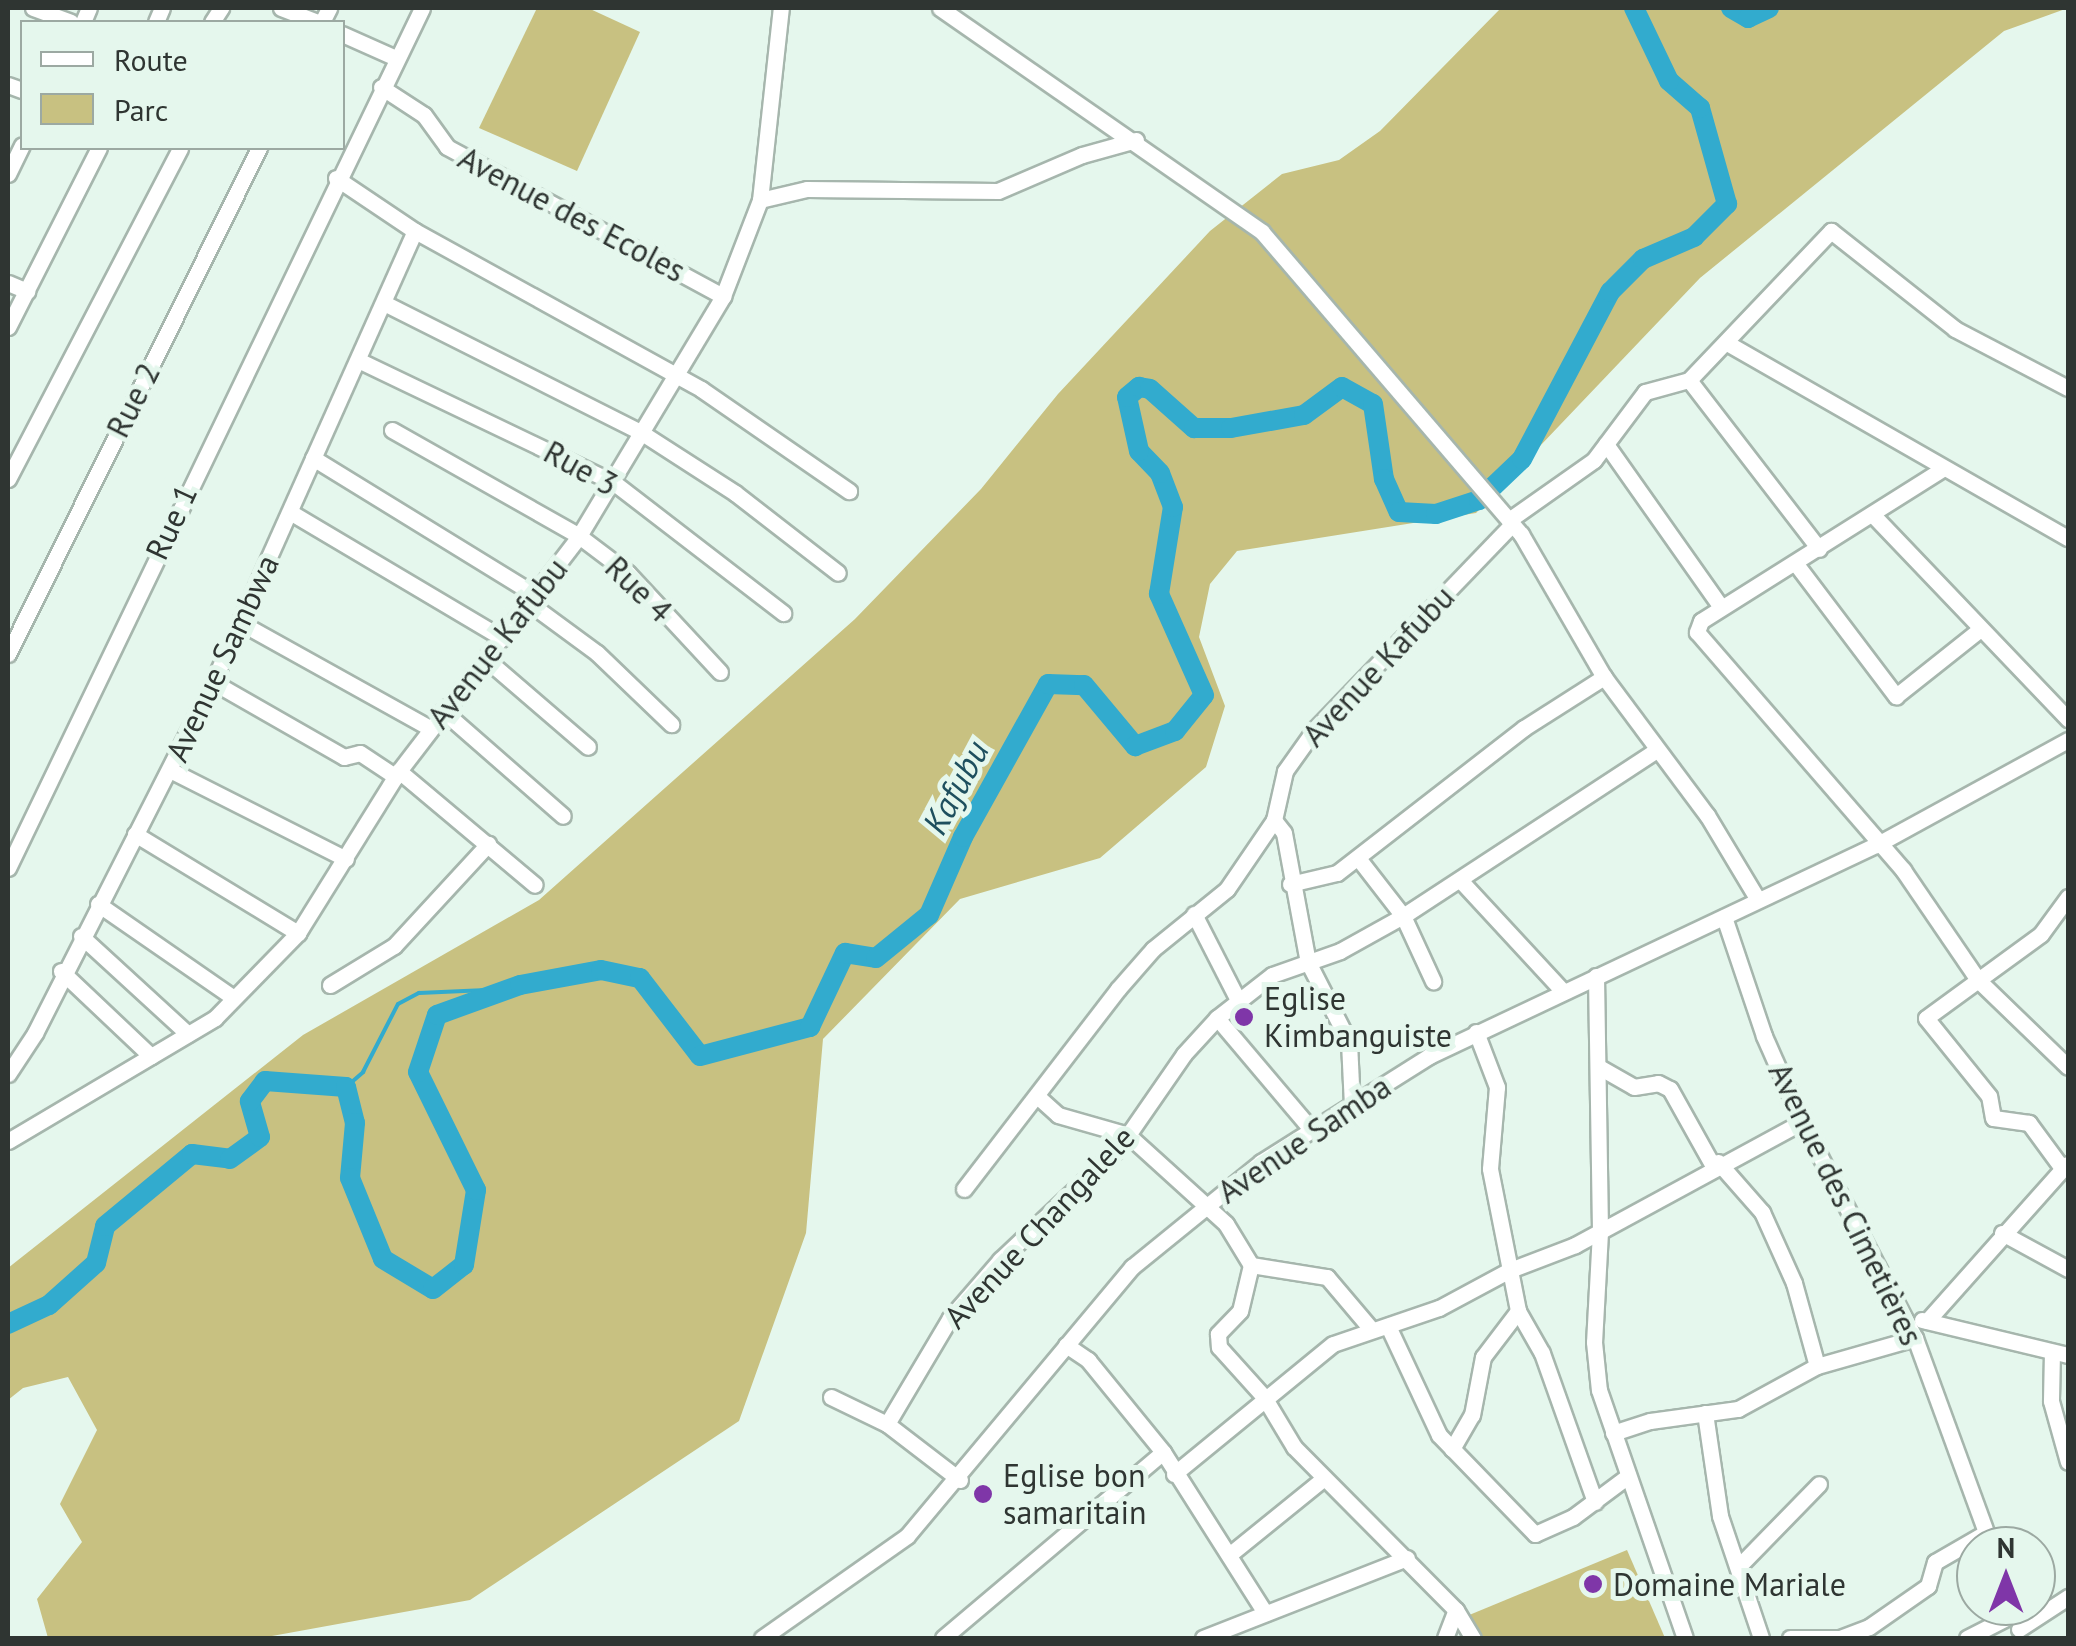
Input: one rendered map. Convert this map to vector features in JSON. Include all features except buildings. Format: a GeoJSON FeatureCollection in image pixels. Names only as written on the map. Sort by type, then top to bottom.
{"type":"FeatureCollection","features":[{"type":"Feature","properties":{"kind":"street"},"geometry":{"type":"LineString","coordinates":[[34,8],[66,20]]}},
{"type":"Feature","properties":{"kind":"street"},"geometry":{"type":"LineString","coordinates":[[281,8],[314,20]]}},
{"type":"Feature","properties":{"kind":"street","name":"Rue 1"},"geometry":{"type":"LineString","coordinates":[[8,868],[336,178],[422,8]]}},
{"type":"Feature","properties":{"kind":"street","name":"Avenue Kafubu"},"geometry":{"type":"LineString","coordinates":[[8,1140],[188,1034],[234,998],[298,932],[397,774],[579,536],[679,376],[723,296],[760,200],[781,8]]}},
{"type":"Feature","properties":{"kind":"street"},"geometry":{"type":"LineString","coordinates":[[940,8],[1136,140],[1262,232],[1511,522],[1604,677],[1707,816],[1758,900]]}},
{"type":"Feature","properties":{"kind":"street"},"geometry":{"type":"LineString","coordinates":[[345,35],[396,58]]}},
{"type":"Feature","properties":{"kind":"street","name":"Avenue des Ecoles"},"geometry":{"type":"LineString","coordinates":[[382,88],[424,115],[448,147],[723,296]]}},
{"type":"Feature","properties":{"kind":"street"},"geometry":{"type":"LineString","coordinates":[[760,200],[807,189],[998,191],[1136,140]]}},
{"type":"Feature","properties":{"kind":"street"},"geometry":{"type":"LineString","coordinates":[[8,174],[20,149]]}},
{"type":"Feature","properties":{"kind":"street"},"geometry":{"type":"LineString","coordinates":[[8,327],[98,150]]}},
{"type":"Feature","properties":{"kind":"street"},"geometry":{"type":"LineString","coordinates":[[8,479],[179,150]]}},
{"type":"Feature","properties":{"kind":"street","name":"Rue 2"},"geometry":{"type":"LineString","coordinates":[[8,654],[258,150]]}},
{"type":"Feature","properties":{"kind":"street"},"geometry":{"type":"LineString","coordinates":[[336,178],[415,230],[679,376],[849,491]]}},
{"type":"Feature","properties":{"kind":"street","name":"Avenue Sambwa"},"geometry":{"type":"LineString","coordinates":[[8,1074],[35,1033],[61,972],[213,682],[415,230]]}},
{"type":"Feature","properties":{"kind":"street"},"geometry":{"type":"LineString","coordinates":[[1819,549],[1689,380],[1831,231],[1929,310],[2068,388]]}},
{"type":"Feature","properties":{"kind":"street"},"geometry":{"type":"LineString","coordinates":[[8,283],[27,291]]}},
{"type":"Feature","properties":{"kind":"street"},"geometry":{"type":"LineString","coordinates":[[384,303],[642,433],[735,492],[838,573]]}},
{"type":"Feature","properties":{"kind":"street"},"geometry":{"type":"LineString","coordinates":[[1727,342],[2068,538]]}},
{"type":"Feature","properties":{"kind":"street","name":"Rue 3"},"geometry":{"type":"LineString","coordinates":[[358,360],[613,482],[782,613]]}},
{"type":"Feature","properties":{"kind":"street","name":"Avenue Kafubu"},"geometry":{"type":"LineString","coordinates":[[964,1189],[1118,989],[1194,914],[1227,889],[1274,820],[1285,771],[1316,729],[1511,522],[1594,460],[1644,392],[1689,380]]}},
{"type":"Feature","properties":{"kind":"street","name":"Rue 4"},"geometry":{"type":"LineString","coordinates":[[392,430],[579,536],[628,572],[720,672]]}},
{"type":"Feature","properties":{"kind":"street"},"geometry":{"type":"LineString","coordinates":[[1606,444],[1721,608]]}},
{"type":"Feature","properties":{"kind":"street"},"geometry":{"type":"LineString","coordinates":[[313,458],[532,599],[597,653],[671,724]]}},
{"type":"Feature","properties":{"kind":"street"},"geometry":{"type":"LineString","coordinates":[[1944,468],[1701,621],[1697,632],[1876,844],[1903,870],[1978,980],[2060,1045],[2068,1067]]}},
{"type":"Feature","properties":{"kind":"street"},"geometry":{"type":"LineString","coordinates":[[290,512],[502,638]]}},
{"type":"Feature","properties":{"kind":"street"},"geometry":{"type":"LineString","coordinates":[[1872,514],[2068,719]]}},
{"type":"Feature","properties":{"kind":"street"},"geometry":{"type":"LineString","coordinates":[[1796,564],[1896,696],[1979,630]]}},
{"type":"Feature","properties":{"kind":"street"},"geometry":{"type":"LineString","coordinates":[[241,623],[430,728]]}},
{"type":"Feature","properties":{"kind":"street"},"geometry":{"type":"LineString","coordinates":[[487,660],[588,748]]}},
{"type":"Feature","properties":{"kind":"street"},"geometry":{"type":"LineString","coordinates":[[1290,884],[1314,883],[1358,858],[1524,728],[1604,677]]}},
{"type":"Feature","properties":{"kind":"street"},"geometry":{"type":"LineString","coordinates":[[213,682],[344,757],[357,752],[397,774],[535,885]]}},
{"type":"Feature","properties":{"kind":"street"},"geometry":{"type":"LineString","coordinates":[[443,712],[563,816]]}},
{"type":"Feature","properties":{"kind":"street","name":"Avenue Samba"},"geometry":{"type":"LineString","coordinates":[[762,1638],[879,1560],[960,1480],[1132,1267],[1207,1204],[1310,1128],[1476,1032],[1876,844],[2068,740]]}},
{"type":"Feature","properties":{"kind":"street","name":"Avenue Changalele"},"geometry":{"type":"LineString","coordinates":[[886,1424],[950,1318],[1128,1134],[1184,1054],[1217,1018],[1272,975],[1403,916],[1656,751]]}},
{"type":"Feature","properties":{"kind":"street"},"geometry":{"type":"LineString","coordinates":[[170,770],[346,859]]}},
{"type":"Feature","properties":{"kind":"street"},"geometry":{"type":"LineString","coordinates":[[1274,820],[1284,833],[1290,884],[1308,962],[1344,1023],[1352,1105]]}},
{"type":"Feature","properties":{"kind":"street"},"geometry":{"type":"LineString","coordinates":[[135,834],[298,932]]}},
{"type":"Feature","properties":{"kind":"street"},"geometry":{"type":"LineString","coordinates":[[330,985],[394,946],[488,844]]}},
{"type":"Feature","properties":{"kind":"street"},"geometry":{"type":"LineString","coordinates":[[1358,858],[1403,916],[1433,981]]}},
{"type":"Feature","properties":{"kind":"street"},"geometry":{"type":"LineString","coordinates":[[1460,880],[1562,990]]}},
{"type":"Feature","properties":{"kind":"street"},"geometry":{"type":"LineString","coordinates":[[1927,1321],[2065,1166],[2029,1122],[1993,1118],[1989,1096],[1926,1023],[1930,1012],[2041,934],[2068,898]]}},
{"type":"Feature","properties":{"kind":"street"},"geometry":{"type":"LineString","coordinates":[[98,904],[234,998]]}},
{"type":"Feature","properties":{"kind":"street"},"geometry":{"type":"LineString","coordinates":[[1194,914],[1239,1002]]}},
{"type":"Feature","properties":{"kind":"street","name":"Avenue des Cimetières"},"geometry":{"type":"LineString","coordinates":[[1724,917],[1764,1036],[1802,1122],[1906,1316],[1983,1526]]}},
{"type":"Feature","properties":{"kind":"street"},"geometry":{"type":"LineString","coordinates":[[81,936],[188,1034]]}},
{"type":"Feature","properties":{"kind":"street"},"geometry":{"type":"LineString","coordinates":[[61,972],[151,1056]]}},
{"type":"Feature","properties":{"kind":"street"},"geometry":{"type":"LineString","coordinates":[[1596,976],[1600,1232],[1594,1342],[1613,1433],[1685,1638]]}},
{"type":"Feature","properties":{"kind":"street"},"geometry":{"type":"LineString","coordinates":[[1217,1018],[1310,1128]]}},
{"type":"Feature","properties":{"kind":"street"},"geometry":{"type":"LineString","coordinates":[[1476,1032],[1496,1087],[1490,1169],[1518,1311],[1542,1353],[1595,1502]]}},
{"type":"Feature","properties":{"kind":"street"},"geometry":{"type":"LineString","coordinates":[[1599,1067],[1634,1086],[1658,1083],[1670,1089],[1716,1164],[1769,1226],[1817,1366]]}},
{"type":"Feature","properties":{"kind":"street"},"geometry":{"type":"LineString","coordinates":[[1037,1096],[1058,1115],[1128,1134],[1207,1204],[1251,1264],[1326,1277],[1380,1328],[1452,1449],[1535,1534],[1595,1502],[1628,1476]]}},
{"type":"Feature","properties":{"kind":"street"},"geometry":{"type":"LineString","coordinates":[[1174,1474],[1333,1344],[1439,1308],[1510,1270],[1600,1232],[1716,1164],[1802,1122]]}},
{"type":"Feature","properties":{"kind":"street"},"geometry":{"type":"LineString","coordinates":[[2002,1234],[2068,1270]]}},
{"type":"Feature","properties":{"kind":"street"},"geometry":{"type":"LineString","coordinates":[[1251,1264],[1240,1311],[1218,1334],[1219,1347],[1264,1398],[1294,1447],[1456,1610],[1473,1638]]}},
{"type":"Feature","properties":{"kind":"street"},"geometry":{"type":"LineString","coordinates":[[1452,1449],[1472,1415],[1482,1357],[1518,1311]]}},
{"type":"Feature","properties":{"kind":"street"},"geometry":{"type":"LineString","coordinates":[[1906,1316],[2060,1354],[2051,1401],[2068,1462]]}},
{"type":"Feature","properties":{"kind":"street"},"geometry":{"type":"LineString","coordinates":[[1613,1433],[1760,1401],[1817,1366],[1915,1338]]}},
{"type":"Feature","properties":{"kind":"street"},"geometry":{"type":"LineString","coordinates":[[1066,1346],[1088,1360],[1163,1452],[1265,1612]]}},
{"type":"Feature","properties":{"kind":"street"},"geometry":{"type":"LineString","coordinates":[[831,1398],[886,1424],[960,1480]]}},
{"type":"Feature","properties":{"kind":"street"},"geometry":{"type":"LineString","coordinates":[[1706,1413],[1720,1516],[1740,1566],[1761,1638]]}},
{"type":"Feature","properties":{"kind":"street"},"geometry":{"type":"LineString","coordinates":[[943,1638],[1163,1452]]}},
{"type":"Feature","properties":{"kind":"street"},"geometry":{"type":"LineString","coordinates":[[1229,1554],[1324,1478]]}},
{"type":"Feature","properties":{"kind":"street"},"geometry":{"type":"LineString","coordinates":[[1740,1566],[1819,1484]]}},
{"type":"Feature","properties":{"kind":"street"},"geometry":{"type":"LineString","coordinates":[[1790,1638],[1840,1638],[1871,1633],[1928,1586],[1936,1562],[1956,1554]]}},
{"type":"Feature","properties":{"kind":"street"},"geometry":{"type":"LineString","coordinates":[[1203,1638],[1406,1558]]}},
{"type":"Feature","properties":{"kind":"street"},"geometry":{"type":"LineString","coordinates":[[1445,1638],[1456,1610]]}},
{"type":"Feature","properties":{"kind":"street"},"geometry":{"type":"LineString","coordinates":[[1967,1638],[2005,1626]]}},
{"type":"Feature","properties":{"kind":"green space"},"geometry":{"type":"Polygon","coordinates":[[[537,8],[588,8],[640,32],[577,171],[479,128],[537,8]]]}},
{"type":"Feature","properties":{"kind":"green space"},"geometry":{"type":"Polygon","coordinates":[[[1501,8],[2068,8],[2004,31],[1700,278],[1476,513],[1237,551],[1210,584],[1199,637],[1225,706],[1206,767],[1100,858],[960,899],[823,1039],[806,1233],[739,1421],[470,1600],[261,1638],[48,1638],[37,1599],[82,1542],[60,1504],[97,1430],[68,1377],[23,1388],[8,1400],[8,1268],[303,1035],[539,900],[855,619],[981,489],[1058,394],[1210,231],[1282,174],[1339,160],[1380,131],[1501,8]]]}},
{"type":"Feature","properties":{"kind":"green space","name":"Domaine Mariale"},"geometry":{"type":"Polygon","coordinates":[[[1627,1550],[1665,1638],[1470,1638],[1462,1618],[1627,1550]]]}},
{"type":"Feature","properties":{"kind":"waterway","name":"Kafubu"},"geometry":{"type":"LineString","coordinates":[[8,1324],[49,1305],[96,1263],[105,1226],[192,1154],[230,1159],[260,1137],[250,1101],[265,1081],[346,1087],[355,1123],[350,1178],[383,1259],[433,1289],[464,1265],[476,1190],[418,1072],[437,1015],[520,985],[601,970],[640,978],[700,1056],[810,1027],[845,953],[876,958],[929,915],[963,837],[1048,684],[1084,685],[1135,746],[1175,731],[1204,695],[1159,594],[1173,507],[1160,473],[1139,451],[1127,397],[1139,387],[1150,389],[1194,428],[1231,428],[1304,415],[1342,387],[1373,404],[1384,479],[1399,512],[1436,514],[1479,500],[1522,459],[1610,292],[1643,259],[1694,237],[1727,204],[1700,108],[1669,81],[1634,8]]}},
{"type":"Feature","properties":{"kind":"waterway","name":"Kafubu"},"geometry":{"type":"LineString","coordinates":[[1731,8],[1748,18],[1769,8]]}},
{"type":"Feature","properties":{"kind":"waterway"},"geometry":{"type":"LineString","coordinates":[[346,1087],[363,1072],[398,1004],[419,993],[509,989]]}},
{"type":"Feature","properties":{"kind":"place","name":"Eglise Kimbanguiste"},"geometry":{"type":"Point","coordinates":[1244,1017]}},
{"type":"Feature","properties":{"kind":"place","name":"Eglise bon samaritain"},"geometry":{"type":"Point","coordinates":[983,1494]}},
{"type":"Feature","properties":{"kind":"place","name":"Domaine Mariale"},"geometry":{"type":"Point","coordinates":[1593,1584]}}]}
